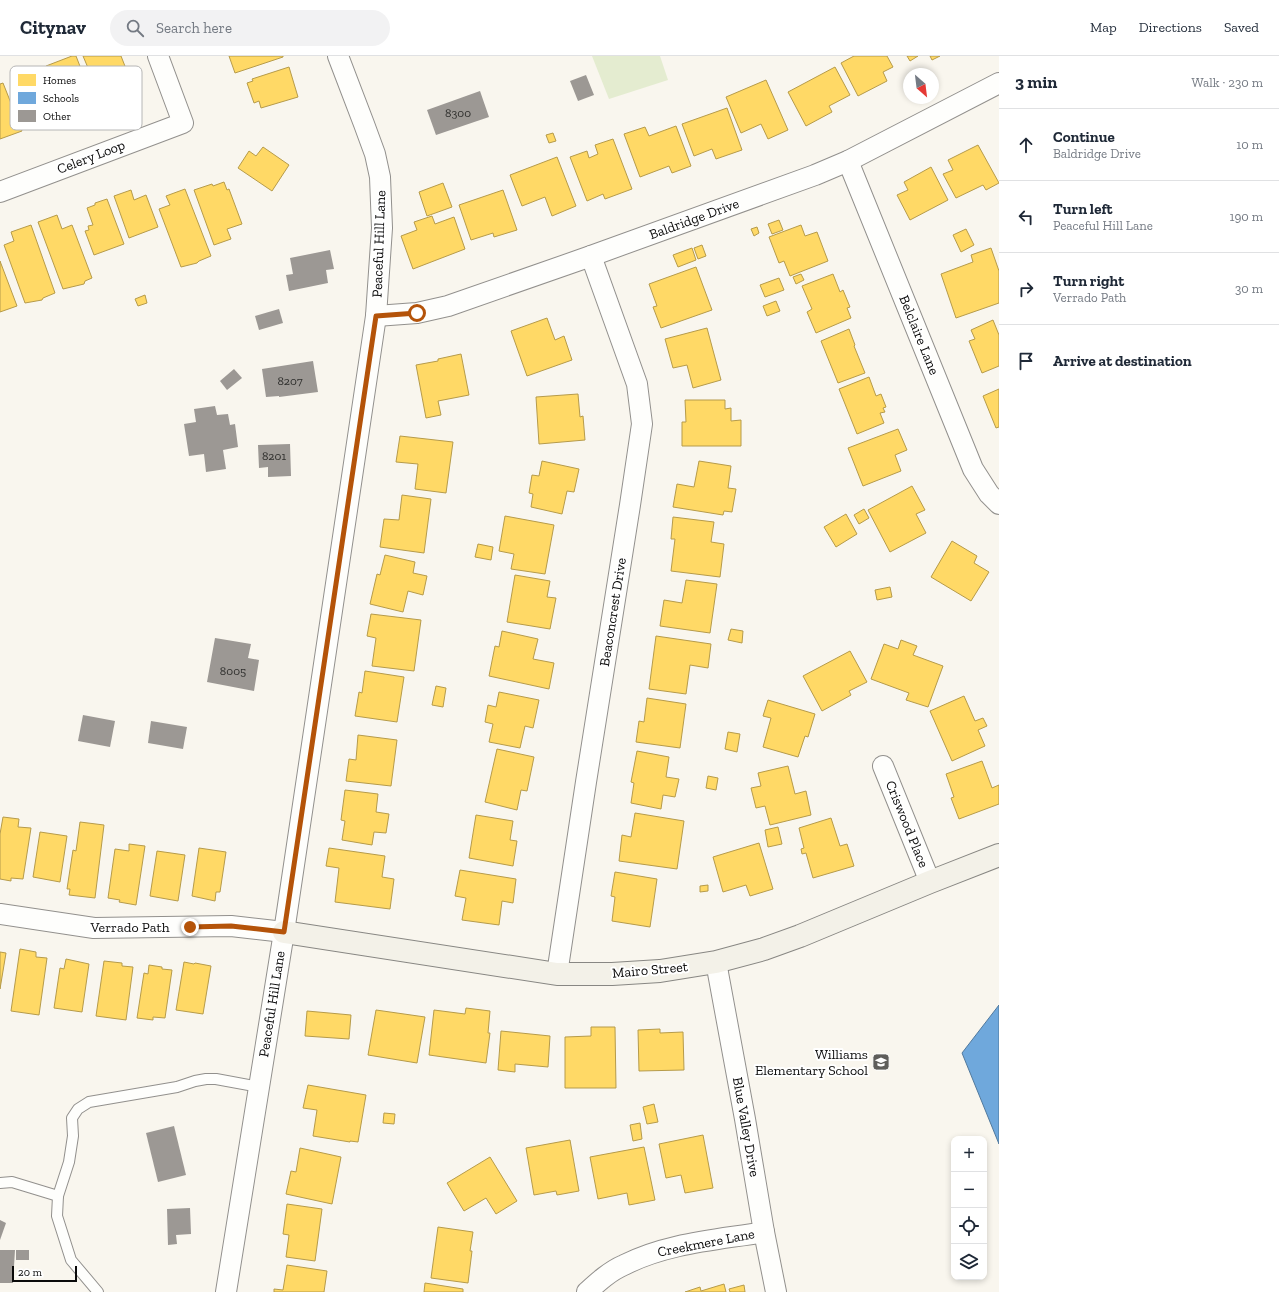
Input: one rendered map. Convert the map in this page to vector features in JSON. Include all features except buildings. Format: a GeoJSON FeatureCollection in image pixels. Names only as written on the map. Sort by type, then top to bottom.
{"type":"FeatureCollection","features":[{"type":"Feature","properties":{"kind":"street","name":"Celery Loop"},"geometry":{"type":"LineString","coordinates":[[0,192],[183,123],[158,56]]}},
{"type":"Feature","properties":{"kind":"street","name":"Peaceful Hill Lane"},"geometry":{"type":"LineString","coordinates":[[226,1292],[284,932],[376,316],[382,228],[380,177],[375,154],[338,56]]}},
{"type":"Feature","properties":{"kind":"street","name":"Baldridge Drive"},"geometry":{"type":"LineString","coordinates":[[376,316],[417,313],[448,306],[815,175],[848,161],[999,83]]}},
{"type":"Feature","properties":{"kind":"street","name":"Belclaire Lane"},"geometry":{"type":"LineString","coordinates":[[848,161],[973,469],[989,494],[999,504]]}},
{"type":"Feature","properties":{"kind":"street","name":"Beaconcrest Drive"},"geometry":{"type":"LineString","coordinates":[[557,974],[642,424],[641,406],[637,384],[591,256]]}},
{"type":"Feature","properties":{"kind":"street","name":"Criswood Place"},"geometry":{"type":"LineString","coordinates":[[883,766],[930,882]]}},
{"type":"Feature","properties":{"kind":"street","name":"Mairo Street"},"geometry":{"type":"LineString","coordinates":[[284,932],[557,974],[612,974],[660,971],[716,962],[764,949],[800,936],[999,855]]}},
{"type":"Feature","properties":{"kind":"street","name":"Verrado Path"},"geometry":{"type":"LineString","coordinates":[[0,914],[94,928],[231,926],[284,932]]}},
{"type":"Feature","properties":{"kind":"street","name":"Blue Valley Drive"},"geometry":{"type":"LineString","coordinates":[[716,962],[776,1292]]}},
{"type":"Feature","properties":{"kind":"street","name":"Creekmere Lane"},"geometry":{"type":"LineString","coordinates":[[587,1292],[600,1280],[623,1265],[655,1252],[684,1245],[764,1232]]}},
{"type":"Feature","properties":{"kind":"lane"},"geometry":{"type":"LineString","coordinates":[[98,1292],[71,1260],[57,1216],[58,1196],[70,1156],[74,1136],[72,1118],[78,1109],[90,1102],[177,1087],[206,1079],[216,1079],[259,1087]]}},
{"type":"Feature","properties":{"kind":"lane"},"geometry":{"type":"LineString","coordinates":[[0,1183],[12,1182],[58,1196]]}},
{"type":"Feature","properties":{"kind":"green space"},"geometry":{"type":"Polygon","coordinates":[[[592,56],[660,56],[668,80],[609,99],[592,56]]]}},
{"type":"Feature","properties":{"kind":"place","name":"Williams Elementary School"},"geometry":{"type":"Point","coordinates":[881,1062]}},
{"type":"Feature","properties":{"kind":"route"},"geometry":{"type":"LineString","coordinates":[[190,927],[231,926],[284,932],[376,316],[417,313]]}}]}
